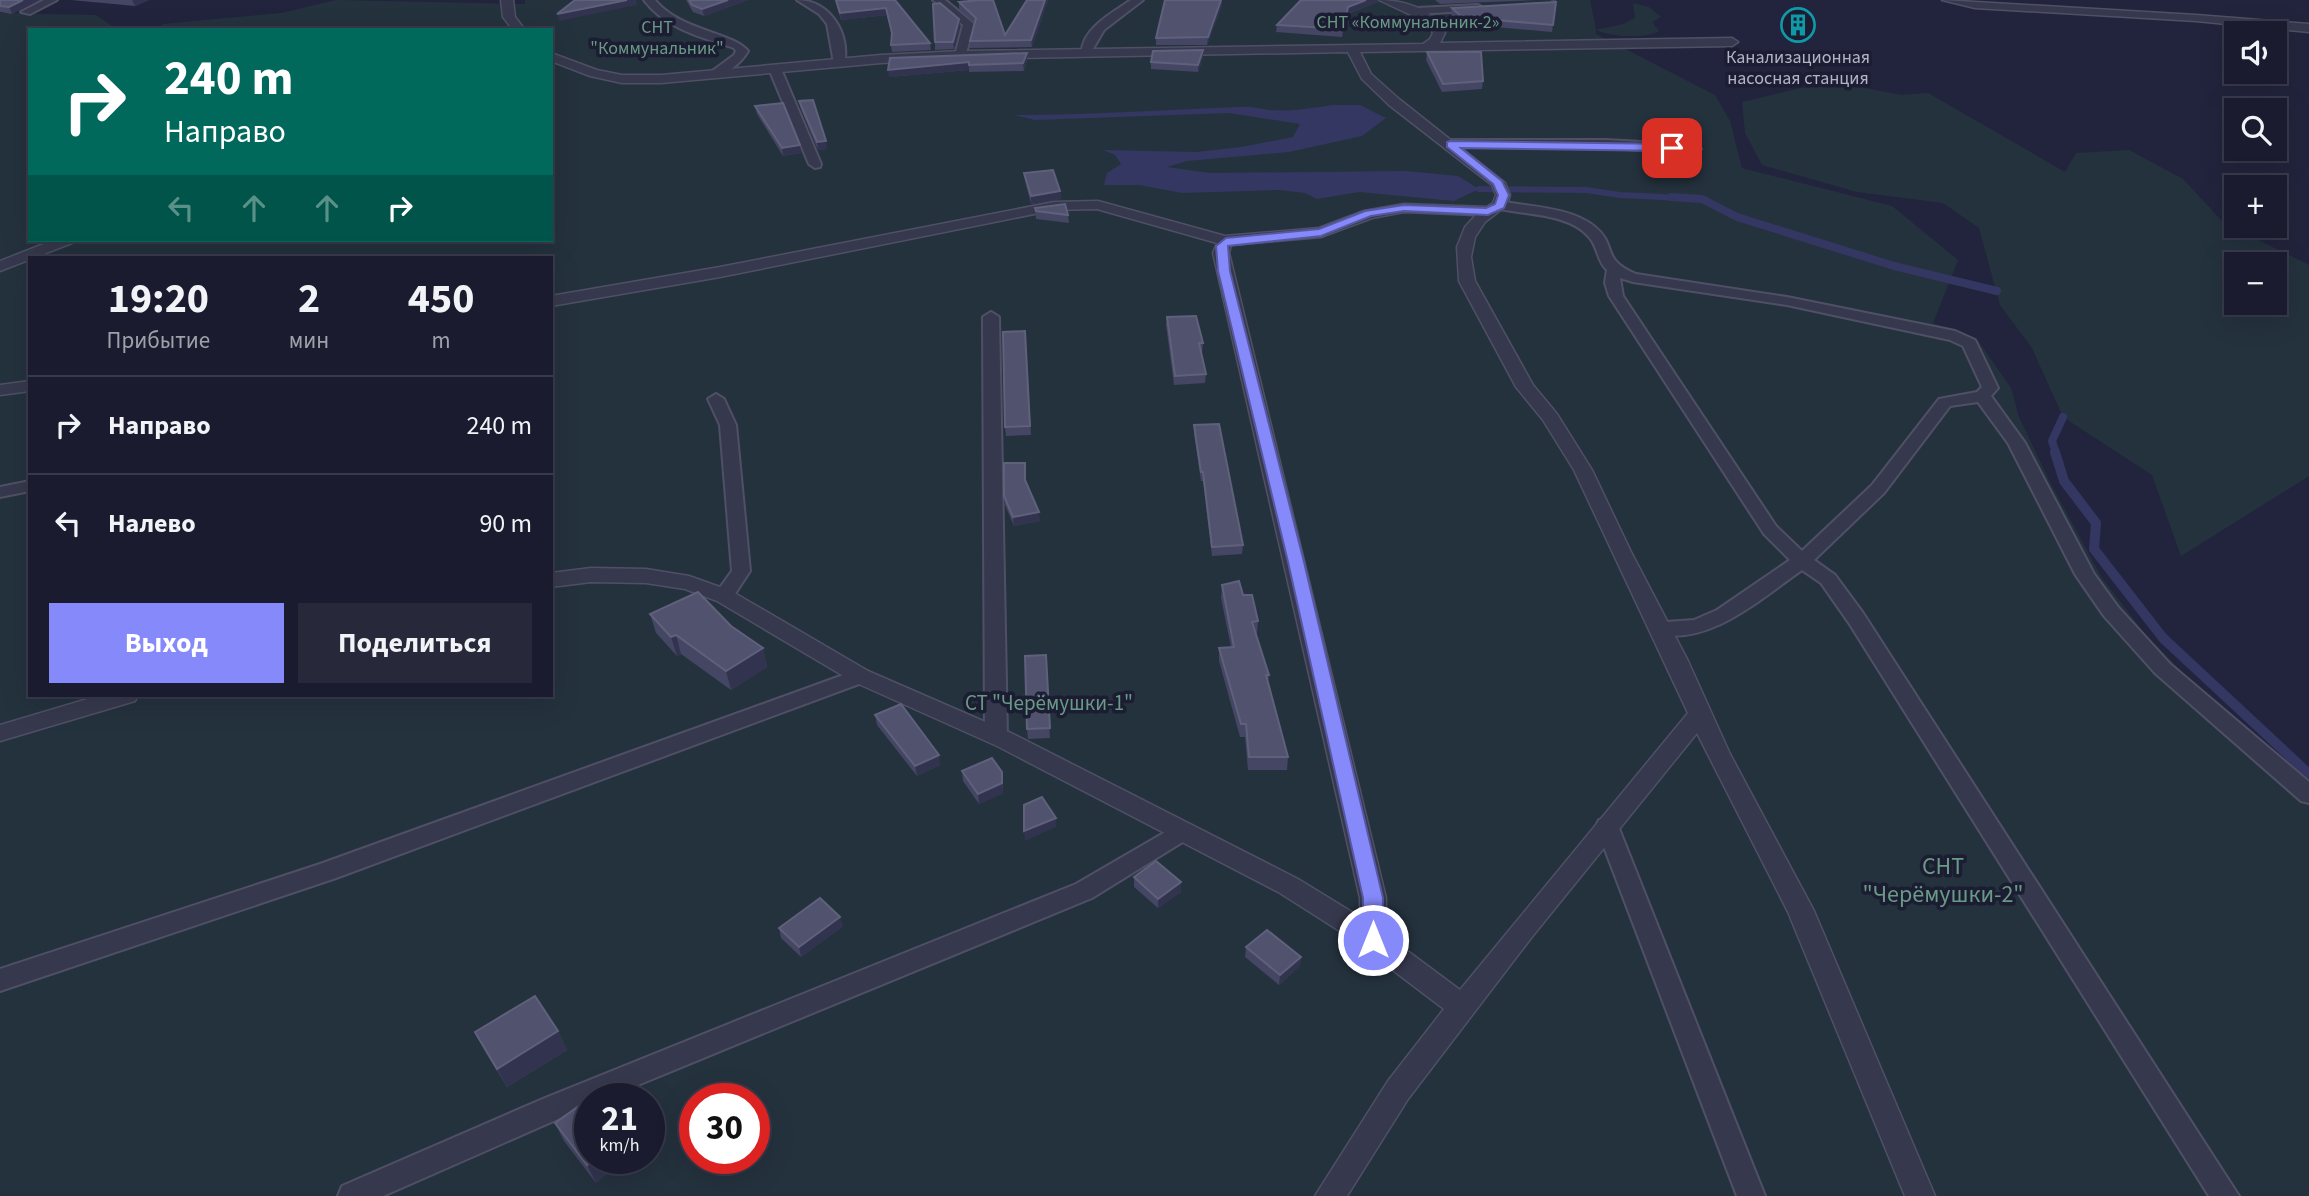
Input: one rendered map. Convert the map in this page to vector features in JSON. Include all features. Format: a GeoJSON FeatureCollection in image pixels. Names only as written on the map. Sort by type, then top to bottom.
{"type":"FeatureCollection","features":[{"type":"Feature","properties":{"kind":"street"},"geometry":{"type":"LineString","coordinates":[[507,0],[509,17],[517,28]]}},
{"type":"Feature","properties":{"kind":"street"},"geometry":{"type":"LineString","coordinates":[[1385,0],[1416,11],[1435,24],[1438,35],[1436,40],[1422,49]]}},
{"type":"Feature","properties":{"kind":"street"},"geometry":{"type":"LineString","coordinates":[[1948,0],[2000,7],[2195,14],[2309,28]]}},
{"type":"Feature","properties":{"kind":"street"},"geometry":{"type":"LineString","coordinates":[[553,58],[594,73],[622,79],[715,75],[961,55],[1732,42]]}},
{"type":"Feature","properties":{"kind":"street"},"geometry":{"type":"LineString","coordinates":[[1352,49],[1366,76],[1394,102],[1498,183],[1503,195],[1494,208],[1472,227],[1463,245],[1462,262],[1467,281],[1525,387],[1551,418],[1583,470],[1718,754],[1801,911],[1920,1196]]}},
{"type":"Feature","properties":{"kind":"street"},"geometry":{"type":"LineString","coordinates":[[553,301],[720,272],[1054,206],[1098,205],[1226,241],[1321,232],[1368,214],[1404,208],[1494,208]]}},
{"type":"Feature","properties":{"kind":"street"},"geometry":{"type":"LineString","coordinates":[[1226,241],[1221,253],[1224,271],[1296,562],[1373,898],[1373,940]]}},
{"type":"Feature","properties":{"kind":"street"},"geometry":{"type":"LineString","coordinates":[[0,266],[62,242]]}},
{"type":"Feature","properties":{"kind":"street"},"geometry":{"type":"LineString","coordinates":[[0,391],[28,386]]}},
{"type":"Feature","properties":{"kind":"street"},"geometry":{"type":"LineString","coordinates":[[553,580],[591,575],[646,576],[689,583],[724,596],[860,676],[996,736],[1289,886],[1373,940],[1462,1007]]}},
{"type":"Feature","properties":{"kind":"street"},"geometry":{"type":"LineString","coordinates":[[0,733],[120,697]]}},
{"type":"Feature","properties":{"kind":"street"},"geometry":{"type":"LineString","coordinates":[[1330,1196],[1398,1090],[1700,714]]}},
{"type":"Feature","properties":{"kind":"lane"},"geometry":{"type":"LineString","coordinates":[[26,12],[52,0]]}},
{"type":"Feature","properties":{"kind":"lane"},"geometry":{"type":"LineString","coordinates":[[649,0],[656,11],[671,20],[738,46],[742,51],[738,57],[715,75]]}},
{"type":"Feature","properties":{"kind":"lane"},"geometry":{"type":"LineString","coordinates":[[802,0],[828,14],[834,25],[840,63]]}},
{"type":"Feature","properties":{"kind":"lane"},"geometry":{"type":"LineString","coordinates":[[938,0],[969,24],[961,55]]}},
{"type":"Feature","properties":{"kind":"lane"},"geometry":{"type":"LineString","coordinates":[[1086,52],[1093,34],[1138,0]]}},
{"type":"Feature","properties":{"kind":"lane"},"geometry":{"type":"LineString","coordinates":[[1416,11],[1496,8]]}},
{"type":"Feature","properties":{"kind":"lane"},"geometry":{"type":"LineString","coordinates":[[775,69],[816,164]]}},
{"type":"Feature","properties":{"kind":"lane"},"geometry":{"type":"LineString","coordinates":[[1450,144],[1606,145],[1695,149]]}},
{"type":"Feature","properties":{"kind":"lane"},"geometry":{"type":"LineString","coordinates":[[1494,208],[1574,221],[1588,228],[1599,240],[1604,260],[1614,271],[1668,285],[1787,301],[1955,336],[1970,343],[1990,388],[1982,396],[1945,402],[1878,489],[1802,561],[1724,615],[1696,626],[1660,628]]}},
{"type":"Feature","properties":{"kind":"lane"},"geometry":{"type":"LineString","coordinates":[[1614,271],[1612,284],[1616,296],[1710,442],[1770,530],[1802,561],[1828,579],[1856,618],[2225,1196]]}},
{"type":"Feature","properties":{"kind":"lane"},"geometry":{"type":"LineString","coordinates":[[991,317],[996,736]]}},
{"type":"Feature","properties":{"kind":"lane"},"geometry":{"type":"LineString","coordinates":[[1982,396],[1996,411],[2088,579],[2129,633],[2170,678],[2309,795]]}},
{"type":"Feature","properties":{"kind":"lane"},"geometry":{"type":"LineString","coordinates":[[716,399],[728,425],[741,571],[724,596]]}},
{"type":"Feature","properties":{"kind":"lane"},"geometry":{"type":"LineString","coordinates":[[0,492],[28,486]]}},
{"type":"Feature","properties":{"kind":"lane"},"geometry":{"type":"LineString","coordinates":[[0,980],[328,871],[860,676]]}},
{"type":"Feature","properties":{"kind":"lane"},"geometry":{"type":"LineString","coordinates":[[1607,827],[1751,1196]]}},
{"type":"Feature","properties":{"kind":"lane"},"geometry":{"type":"LineString","coordinates":[[352,1196],[554,1107],[1084,891],[1181,832]]}},
{"type":"Feature","properties":{"kind":"green space","name":"СТ \"Черёмушки-1\""},"geometry":{"type":"Polygon","coordinates":[[[336,0],[525,4],[525,0],[1590,0],[1596,34],[1715,95],[1730,121],[1742,168],[1892,206],[1958,260],[1933,323],[1977,339],[2011,388],[2019,417],[2050,482],[2102,578],[2142,630],[2187,677],[2309,783],[2309,1196],[0,1196],[0,262],[40,246],[0,259],[0,13],[96,15],[115,28],[28,28],[28,242],[553,242],[553,28],[158,28],[163,24],[281,13],[336,0]]]}},
{"type":"Feature","properties":{"kind":"green space"},"geometry":{"type":"Polygon","coordinates":[[[1633,3],[1649,7],[1661,17],[1652,22],[1659,31],[1653,34],[1628,36],[1596,30],[1623,24],[1635,18],[1633,3]]]}},
{"type":"Feature","properties":{"kind":"green space"},"geometry":{"type":"Polygon","coordinates":[[[1848,85],[1902,95],[1928,93],[2065,172],[2076,153],[2129,150],[2183,179],[2224,223],[2224,238],[2254,238],[2283,252],[2224,252],[2224,315],[2287,315],[2287,254],[2309,265],[2309,476],[2181,556],[2152,475],[2063,417],[2032,348],[2000,305],[1979,228],[1943,203],[1857,192],[1762,165],[1745,133],[1742,102],[1801,88],[1848,85]]]}},
{"type":"Feature","properties":{"kind":"water"},"geometry":{"type":"Polygon","coordinates":[[[1360,105],[1386,118],[1362,136],[1289,152],[1187,161],[1167,167],[1210,173],[1406,171],[1458,176],[1479,189],[1454,201],[1359,192],[1317,199],[1305,193],[1280,190],[1182,193],[1139,185],[1104,185],[1107,173],[1121,164],[1115,155],[1103,150],[1196,152],[1241,147],[1293,137],[1300,124],[1229,113],[1035,120],[1014,115],[1241,107],[1285,110],[1360,105]]]}},
{"type":"Feature","properties":{"kind":"building"},"geometry":{"type":"Polygon","coordinates":[[[0,0],[23,0],[9,7],[0,6],[0,0]]]}},
{"type":"Feature","properties":{"kind":"building"},"geometry":{"type":"Polygon","coordinates":[[[575,0],[627,0],[557,14],[575,0]]]}},
{"type":"Feature","properties":{"kind":"building"},"geometry":{"type":"Polygon","coordinates":[[[689,0],[728,0],[702,9],[692,5],[689,0]]]}},
{"type":"Feature","properties":{"kind":"building"},"geometry":{"type":"Polygon","coordinates":[[[836,0],[895,0],[930,43],[891,45],[892,33],[886,8],[840,13],[836,0]]]}},
{"type":"Feature","properties":{"kind":"building"},"geometry":{"type":"Polygon","coordinates":[[[993,0],[1005,35],[1027,0],[1045,0],[1031,40],[970,41],[976,18],[959,2],[993,0]]]}},
{"type":"Feature","properties":{"kind":"building"},"geometry":{"type":"Polygon","coordinates":[[[1165,0],[1221,0],[1208,37],[1156,38],[1165,0]]]}},
{"type":"Feature","properties":{"kind":"building"},"geometry":{"type":"Polygon","coordinates":[[[1301,0],[1366,0],[1348,7],[1343,29],[1277,25],[1301,0]]]}},
{"type":"Feature","properties":{"kind":"building"},"geometry":{"type":"Polygon","coordinates":[[[1556,2],[1553,25],[1462,17],[1452,8],[1556,2]]]}},
{"type":"Feature","properties":{"kind":"building"},"geometry":{"type":"Polygon","coordinates":[[[940,3],[959,19],[953,42],[935,42],[933,4],[940,3]]]}},
{"type":"Feature","properties":{"kind":"building"},"geometry":{"type":"Polygon","coordinates":[[[1203,50],[1198,65],[1151,62],[1153,51],[1203,50]]]}},
{"type":"Feature","properties":{"kind":"building"},"geometry":{"type":"Polygon","coordinates":[[[1427,52],[1481,52],[1483,81],[1443,84],[1427,52]]]}},
{"type":"Feature","properties":{"kind":"building"},"geometry":{"type":"Polygon","coordinates":[[[1027,53],[1023,63],[969,65],[969,62],[888,70],[890,58],[1027,53]]]}},
{"type":"Feature","properties":{"kind":"building"},"geometry":{"type":"Polygon","coordinates":[[[813,100],[826,141],[817,142],[799,101],[813,100]]]}},
{"type":"Feature","properties":{"kind":"building"},"geometry":{"type":"Polygon","coordinates":[[[783,103],[800,145],[782,148],[755,106],[783,103]]]}},
{"type":"Feature","properties":{"kind":"building"},"geometry":{"type":"Polygon","coordinates":[[[1053,170],[1060,191],[1031,196],[1024,173],[1053,170]]]}},
{"type":"Feature","properties":{"kind":"building"},"geometry":{"type":"Polygon","coordinates":[[[1065,204],[1068,215],[1036,211],[1035,208],[1065,204]]]}},
{"type":"Feature","properties":{"kind":"building"},"geometry":{"type":"Polygon","coordinates":[[[1196,316],[1203,343],[1199,343],[1206,374],[1175,376],[1167,317],[1196,316]]]}},
{"type":"Feature","properties":{"kind":"building"},"geometry":{"type":"Polygon","coordinates":[[[1025,331],[1030,426],[1005,427],[1003,332],[1025,331]]]}},
{"type":"Feature","properties":{"kind":"building"},"geometry":{"type":"Polygon","coordinates":[[[1219,424],[1243,545],[1212,547],[1194,425],[1219,424]]]}},
{"type":"Feature","properties":{"kind":"building"},"geometry":{"type":"Polygon","coordinates":[[[1004,463],[1025,463],[1025,480],[1039,512],[1013,517],[1004,496],[1004,463]]]}},
{"type":"Feature","properties":{"kind":"building"},"geometry":{"type":"Polygon","coordinates":[[[1239,581],[1243,595],[1252,595],[1258,621],[1252,622],[1269,675],[1266,675],[1288,757],[1249,757],[1246,724],[1241,724],[1219,648],[1234,647],[1222,585],[1239,581]]]}},
{"type":"Feature","properties":{"kind":"building"},"geometry":{"type":"Polygon","coordinates":[[[698,592],[731,626],[763,648],[726,671],[676,635],[671,637],[650,614],[698,592]]]}},
{"type":"Feature","properties":{"kind":"building"},"geometry":{"type":"Polygon","coordinates":[[[1046,655],[1050,728],[1027,729],[1025,656],[1046,655]]]}},
{"type":"Feature","properties":{"kind":"building"},"geometry":{"type":"Polygon","coordinates":[[[901,704],[939,755],[915,766],[875,715],[901,704]]]}},
{"type":"Feature","properties":{"kind":"building"},"geometry":{"type":"Polygon","coordinates":[[[992,758],[1002,772],[1002,783],[978,794],[962,771],[992,758]]]}},
{"type":"Feature","properties":{"kind":"building"},"geometry":{"type":"Polygon","coordinates":[[[1042,797],[1056,818],[1024,831],[1024,805],[1042,797]]]}},
{"type":"Feature","properties":{"kind":"building"},"geometry":{"type":"Polygon","coordinates":[[[1156,861],[1181,882],[1158,899],[1134,877],[1156,861]]]}},
{"type":"Feature","properties":{"kind":"building"},"geometry":{"type":"Polygon","coordinates":[[[820,898],[840,917],[799,947],[779,928],[820,898]]]}},
{"type":"Feature","properties":{"kind":"building"},"geometry":{"type":"Polygon","coordinates":[[[1267,930],[1301,957],[1280,975],[1246,947],[1267,930]]]}},
{"type":"Feature","properties":{"kind":"building"},"geometry":{"type":"Polygon","coordinates":[[[535,996],[558,1031],[497,1069],[475,1032],[535,996]]]}},
{"type":"Feature","properties":{"kind":"building"},"geometry":{"type":"Polygon","coordinates":[[[574,1109],[574,1148],[555,1123],[574,1109]]]}},
{"type":"Feature","properties":{"kind":"waterway"},"geometry":{"type":"LineString","coordinates":[[1479,189],[1586,190],[1620,195],[1702,199]]}},
{"type":"Feature","properties":{"kind":"waterway"},"geometry":{"type":"LineString","coordinates":[[1671,197],[1702,199]]}},
{"type":"Feature","properties":{"kind":"waterway"},"geometry":{"type":"LineString","coordinates":[[1702,199],[1737,217],[1894,266],[1997,291]]}},
{"type":"Feature","properties":{"kind":"waterway"},"geometry":{"type":"LineString","coordinates":[[2056,453],[2052,441],[2063,417]]}},
{"type":"Feature","properties":{"kind":"waterway"},"geometry":{"type":"LineString","coordinates":[[2055,452],[2064,481],[2096,523],[2094,549],[2163,638],[2309,774]]}},
{"type":"Feature","properties":{"kind":"place","name":"Канализационная насосная станция"},"geometry":{"type":"Point","coordinates":[1798,25]}},
{"type":"Feature","properties":{"kind":"route"},"geometry":{"type":"LineString","coordinates":[[1373,940],[1373,898],[1296,562],[1224,271],[1222,246],[1226,241],[1292,237],[1321,232],[1368,214],[1404,208],[1488,211],[1500,205],[1503,195],[1498,183],[1450,144],[1672,148]]}},
{"type":"Feature","properties":{"kind":"park label","name":"СНТ «Коммунальник-2»"},"geometry":{"type":"Point","coordinates":[1408,22]}},
{"type":"Feature","properties":{"kind":"park label","name":"СНТ \"Коммунальник\""},"geometry":{"type":"Point","coordinates":[657,37]}},
{"type":"Feature","properties":{"kind":"park label","name":"СНТ \"Черёмушки-2\""},"geometry":{"type":"Point","coordinates":[1943,880]}}]}
